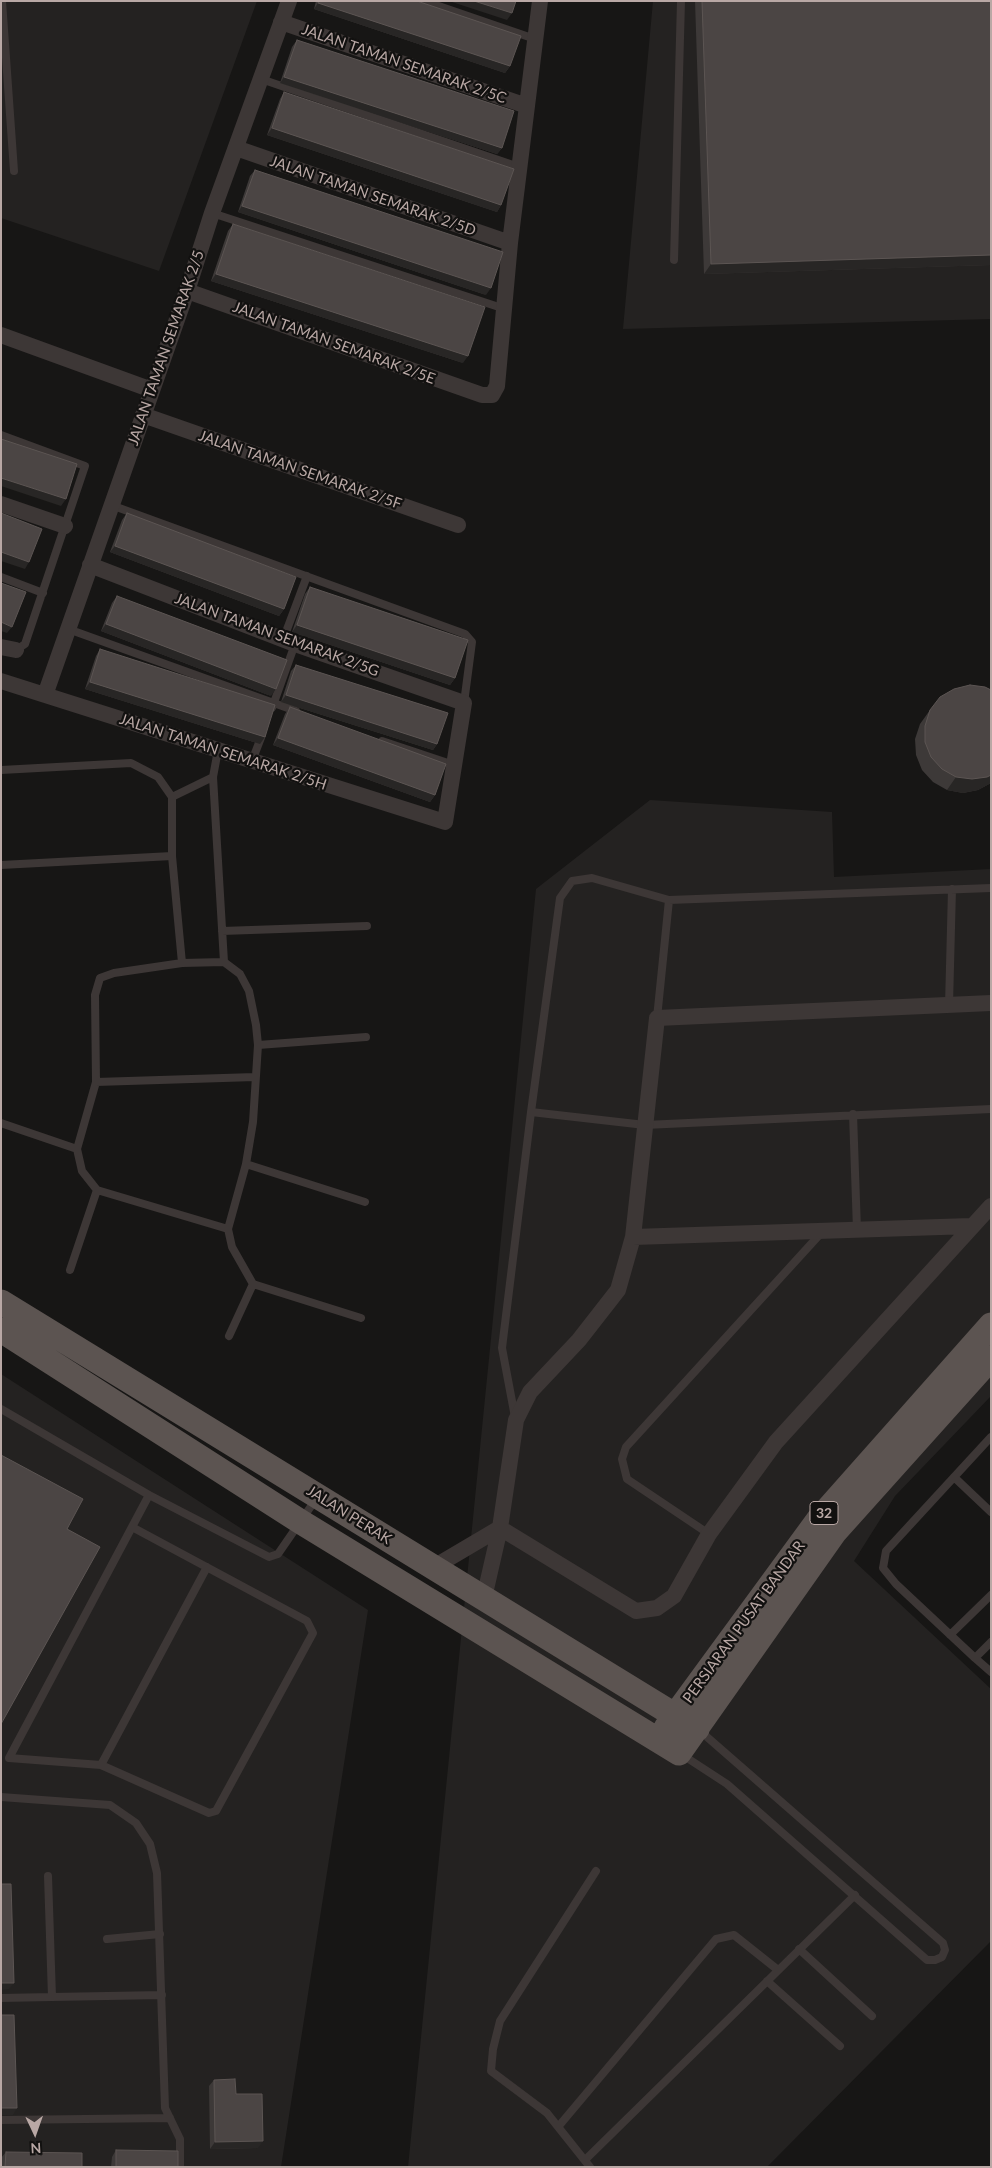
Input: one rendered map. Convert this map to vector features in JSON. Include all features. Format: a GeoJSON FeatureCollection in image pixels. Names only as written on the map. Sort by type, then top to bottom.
{"type":"FeatureCollection","features":[{"type":"Feature","properties":{"kind":"main road","name":"JALAN PERAK"},"geometry":{"type":"LineString","coordinates":[[1,1302],[698,1729]]}},
{"type":"Feature","properties":{"kind":"main road","name":"PERSIARAN PUSAT BANDAR"},"geometry":{"type":"LineString","coordinates":[[657,1740],[819,1519],[991,1325]]}},
{"type":"Feature","properties":{"kind":"main road","name":"JALAN PERAK"},"geometry":{"type":"LineString","coordinates":[[1,1330],[301,1522],[679,1753]]}},
{"type":"Feature","properties":{"kind":"main road","name":"PERSIARAN PUSAT BANDAR"},"geometry":{"type":"LineString","coordinates":[[679,1753],[698,1729],[834,1533],[991,1358]]}},
{"type":"Feature","properties":{"kind":"main road"},"geometry":{"type":"LineString","coordinates":[[425,1562],[437,1592],[433,1603]]}},
{"type":"Feature","properties":{"kind":"street","name":"JALAN TAMAN SEMARAK 2/5"},"geometry":{"type":"LineString","coordinates":[[45,695],[187,290],[212,213],[288,1]]}},
{"type":"Feature","properties":{"kind":"street"},"geometry":{"type":"LineString","coordinates":[[502,308],[540,1]]}},
{"type":"Feature","properties":{"kind":"street","name":"JALAN TAMAN SEMARAK 2/5C"},"geometry":{"type":"LineString","coordinates":[[281,22],[527,106]]}},
{"type":"Feature","properties":{"kind":"street","name":"JALAN TAMAN SEMARAK 2/5D"},"geometry":{"type":"LineString","coordinates":[[236,148],[510,244]]}},
{"type":"Feature","properties":{"kind":"street","name":"JALAN TAMAN SEMARAK 2/5E"},"geometry":{"type":"LineString","coordinates":[[187,290],[482,395],[492,395],[497,386],[502,308]]}},
{"type":"Feature","properties":{"kind":"street"},"geometry":{"type":"LineString","coordinates":[[1,335],[152,390]]}},
{"type":"Feature","properties":{"kind":"street","name":"JALAN TAMAN SEMARAK 2/5F"},"geometry":{"type":"LineString","coordinates":[[143,415],[458,525]]}},
{"type":"Feature","properties":{"kind":"street"},"geometry":{"type":"LineString","coordinates":[[1,504],[64,526]]}},
{"type":"Feature","properties":{"kind":"street","name":"JALAN TAMAN SEMARAK 2/5G"},"geometry":{"type":"LineString","coordinates":[[90,565],[289,642],[464,703]]}},
{"type":"Feature","properties":{"kind":"street","name":"JALAN TAMAN SEMARAK 2/5H"},"geometry":{"type":"LineString","coordinates":[[1,681],[445,822],[454,766]]}},
{"type":"Feature","properties":{"kind":"street"},"geometry":{"type":"LineString","coordinates":[[454,766],[464,703]]}},
{"type":"Feature","properties":{"kind":"street"},"geometry":{"type":"LineString","coordinates":[[484,1598],[500,1528],[516,1420],[530,1392],[579,1340],[618,1290],[633,1238],[657,1018],[991,1003]]}},
{"type":"Feature","properties":{"kind":"street"},"geometry":{"type":"LineString","coordinates":[[500,1528],[636,1611],[657,1608],[674,1596],[709,1534],[776,1442],[991,1206]]}},
{"type":"Feature","properties":{"kind":"street"},"geometry":{"type":"LineString","coordinates":[[633,1238],[971,1226]]}},
{"type":"Feature","properties":{"kind":"street"},"geometry":{"type":"LineString","coordinates":[[425,1562],[500,1528]]}},
{"type":"Feature","properties":{"kind":"lane"},"geometry":{"type":"LineString","coordinates":[[2,1],[14,171]]}},
{"type":"Feature","properties":{"kind":"lane"},"geometry":{"type":"LineString","coordinates":[[424,1],[535,39]]}},
{"type":"Feature","properties":{"kind":"lane"},"geometry":{"type":"LineString","coordinates":[[674,260],[681,1]]}},
{"type":"Feature","properties":{"kind":"lane"},"geometry":{"type":"LineString","coordinates":[[261,79],[519,167]]}},
{"type":"Feature","properties":{"kind":"lane"},"geometry":{"type":"LineString","coordinates":[[212,213],[502,308]]}},
{"type":"Feature","properties":{"kind":"lane"},"geometry":{"type":"LineString","coordinates":[[1,435],[85,466],[25,644],[9,649]]}},
{"type":"Feature","properties":{"kind":"lane"},"geometry":{"type":"LineString","coordinates":[[111,505],[469,636],[472,642],[464,703]]}},
{"type":"Feature","properties":{"kind":"lane"},"geometry":{"type":"LineString","coordinates":[[267,720],[274,704],[306,576]]}},
{"type":"Feature","properties":{"kind":"lane"},"geometry":{"type":"LineString","coordinates":[[1,577],[42,592]]}},
{"type":"Feature","properties":{"kind":"lane"},"geometry":{"type":"LineString","coordinates":[[68,629],[300,713]]}},
{"type":"Feature","properties":{"kind":"lane"},"geometry":{"type":"LineString","coordinates":[[252,761],[264,728]]}},
{"type":"Feature","properties":{"kind":"lane"},"geometry":{"type":"LineString","coordinates":[[373,738],[454,766]]}},
{"type":"Feature","properties":{"kind":"lane"},"geometry":{"type":"LineString","coordinates":[[218,750],[213,777],[224,962]]}},
{"type":"Feature","properties":{"kind":"lane"},"geometry":{"type":"LineString","coordinates":[[1,770],[131,763],[158,777],[172,797],[172,856],[182,963]]}},
{"type":"Feature","properties":{"kind":"lane"},"geometry":{"type":"LineString","coordinates":[[172,797],[213,777]]}},
{"type":"Feature","properties":{"kind":"lane"},"geometry":{"type":"LineString","coordinates":[[1,865],[172,856]]}},
{"type":"Feature","properties":{"kind":"lane"},"geometry":{"type":"LineString","coordinates":[[516,1420],[502,1348],[560,898],[572,881],[592,878],[670,900],[991,888]]}},
{"type":"Feature","properties":{"kind":"lane"},"geometry":{"type":"LineString","coordinates":[[949,1005],[952,889]]}},
{"type":"Feature","properties":{"kind":"lane"},"geometry":{"type":"LineString","coordinates":[[657,1018],[670,900]]}},
{"type":"Feature","properties":{"kind":"lane"},"geometry":{"type":"LineString","coordinates":[[222,931],[367,926]]}},
{"type":"Feature","properties":{"kind":"lane"},"geometry":{"type":"LineString","coordinates":[[228,1229],[97,1190],[82,1171],[77,1149],[96,1082],[95,995],[100,978],[182,963],[224,962],[240,974],[250,991],[258,1045],[253,1122],[246,1164],[228,1229],[232,1247],[254,1284],[361,1318]]}},
{"type":"Feature","properties":{"kind":"lane"},"geometry":{"type":"LineString","coordinates":[[258,1045],[366,1037]]}},
{"type":"Feature","properties":{"kind":"lane"},"geometry":{"type":"LineString","coordinates":[[96,1082],[255,1077]]}},
{"type":"Feature","properties":{"kind":"lane"},"geometry":{"type":"LineString","coordinates":[[531,1112],[645,1125],[991,1109]]}},
{"type":"Feature","properties":{"kind":"lane"},"geometry":{"type":"LineString","coordinates":[[853,1114],[856,1230]]}},
{"type":"Feature","properties":{"kind":"lane"},"geometry":{"type":"LineString","coordinates":[[1,1123],[77,1149]]}},
{"type":"Feature","properties":{"kind":"lane"},"geometry":{"type":"LineString","coordinates":[[246,1164],[365,1202]]}},
{"type":"Feature","properties":{"kind":"lane"},"geometry":{"type":"LineString","coordinates":[[70,1270],[97,1190]]}},
{"type":"Feature","properties":{"kind":"lane"},"geometry":{"type":"LineString","coordinates":[[709,1534],[627,1479],[622,1459],[626,1447],[823,1231]]}},
{"type":"Feature","properties":{"kind":"lane"},"geometry":{"type":"LineString","coordinates":[[229,1336],[254,1284]]}},
{"type":"Feature","properties":{"kind":"lane"},"geometry":{"type":"LineString","coordinates":[[1,1409],[149,1495],[269,1557],[278,1554],[318,1496]]}},
{"type":"Feature","properties":{"kind":"lane"},"geometry":{"type":"LineString","coordinates":[[991,1437],[886,1551],[884,1568],[896,1584],[991,1672]]}},
{"type":"Feature","properties":{"kind":"lane"},"geometry":{"type":"LineString","coordinates":[[954,1477],[991,1512]]}},
{"type":"Feature","properties":{"kind":"lane"},"geometry":{"type":"LineString","coordinates":[[132,1527],[307,1621],[313,1633],[216,1811],[209,1813],[101,1765],[5,1758],[149,1495]]}},
{"type":"Feature","properties":{"kind":"lane"},"geometry":{"type":"LineString","coordinates":[[101,1765],[206,1567]]}},
{"type":"Feature","properties":{"kind":"lane"},"geometry":{"type":"LineString","coordinates":[[950,1635],[991,1595]]}},
{"type":"Feature","properties":{"kind":"lane"},"geometry":{"type":"LineString","coordinates":[[975,1658],[991,1642]]}},
{"type":"Feature","properties":{"kind":"lane"},"geometry":{"type":"LineString","coordinates":[[679,1753],[727,1784],[927,1960],[935,1960],[942,1957],[945,1950],[943,1943],[698,1729]]}},
{"type":"Feature","properties":{"kind":"lane"},"geometry":{"type":"LineString","coordinates":[[1,1796],[110,1805],[136,1823],[150,1844],[157,1872],[165,2108],[180,2139],[180,2167]]}},
{"type":"Feature","properties":{"kind":"lane"},"geometry":{"type":"LineString","coordinates":[[596,1871],[500,2021],[493,2049],[491,2071],[547,2113],[587,2163],[855,1895]]}},
{"type":"Feature","properties":{"kind":"lane"},"geometry":{"type":"LineString","coordinates":[[48,1876],[52,1997]]}},
{"type":"Feature","properties":{"kind":"lane"},"geometry":{"type":"LineString","coordinates":[[106,1938],[160,1934]]}},
{"type":"Feature","properties":{"kind":"lane"},"geometry":{"type":"LineString","coordinates":[[558,2127],[716,1939],[734,1935],[778,1970]]}},
{"type":"Feature","properties":{"kind":"lane"},"geometry":{"type":"LineString","coordinates":[[799,1949],[872,2016]]}},
{"type":"Feature","properties":{"kind":"lane"},"geometry":{"type":"LineString","coordinates":[[767,1981],[840,2046]]}},
{"type":"Feature","properties":{"kind":"lane"},"geometry":{"type":"LineString","coordinates":[[1,1998],[162,1995]]}},
{"type":"Feature","properties":{"kind":"lane"},"geometry":{"type":"LineString","coordinates":[[1,2120],[170,2118]]}},
{"type":"Feature","properties":{"kind":"shaded area"},"geometry":{"type":"Polygon","coordinates":[[[1,1],[257,1],[159,271],[1,218],[1,1]]]}},
{"type":"Feature","properties":{"kind":"shaded area"},"geometry":{"type":"Polygon","coordinates":[[[653,1],[991,1],[991,319],[623,329],[653,1]]]}},
{"type":"Feature","properties":{"kind":"shaded area"},"geometry":{"type":"Polygon","coordinates":[[[650,800],[832,812],[834,877],[991,869],[991,1396],[895,1496],[854,1561],[991,1689],[991,1941],[767,2167],[408,2167],[536,889],[650,800]]]}},
{"type":"Feature","properties":{"kind":"shaded area"},"geometry":{"type":"Polygon","coordinates":[[[1,1374],[368,1610],[281,2167],[1,2167],[1,1374]]]}},
{"type":"Feature","properties":{"kind":"building"},"geometry":{"type":"Polygon","coordinates":[[[319,1],[417,1],[521,36],[510,66],[318,3],[319,1]]]}},
{"type":"Feature","properties":{"kind":"building"},"geometry":{"type":"Polygon","coordinates":[[[474,1],[516,1],[512,13],[474,1]]]}},
{"type":"Feature","properties":{"kind":"building"},"geometry":{"type":"Polygon","coordinates":[[[702,1],[991,1],[991,255],[711,264],[702,1]]]}},
{"type":"Feature","properties":{"kind":"building"},"geometry":{"type":"Polygon","coordinates":[[[297,40],[514,111],[502,148],[284,77],[297,40]]]}},
{"type":"Feature","properties":{"kind":"building"},"geometry":{"type":"Polygon","coordinates":[[[284,92],[514,169],[501,205],[272,128],[284,92]]]}},
{"type":"Feature","properties":{"kind":"building"},"geometry":{"type":"Polygon","coordinates":[[[255,170],[503,252],[491,288],[242,206],[255,170]]]}},
{"type":"Feature","properties":{"kind":"building"},"geometry":{"type":"Polygon","coordinates":[[[233,224],[485,307],[468,356],[216,274],[233,224]]]}},
{"type":"Feature","properties":{"kind":"building"},"geometry":{"type":"Polygon","coordinates":[[[1,439],[77,464],[66,499],[1,478],[1,439]]]}},
{"type":"Feature","properties":{"kind":"building"},"geometry":{"type":"Polygon","coordinates":[[[1,513],[42,529],[29,562],[1,552],[1,513]]]}},
{"type":"Feature","properties":{"kind":"building"},"geometry":{"type":"Polygon","coordinates":[[[127,513],[296,577],[284,609],[115,546],[127,513]]]}},
{"type":"Feature","properties":{"kind":"building"},"geometry":{"type":"Polygon","coordinates":[[[1,583],[26,592],[12,627],[1,622],[1,583]]]}},
{"type":"Feature","properties":{"kind":"building"},"geometry":{"type":"Polygon","coordinates":[[[310,587],[468,640],[455,678],[297,625],[310,587]]]}},
{"type":"Feature","properties":{"kind":"building"},"geometry":{"type":"Polygon","coordinates":[[[117,596],[287,660],[276,689],[106,624],[117,596]]]}},
{"type":"Feature","properties":{"kind":"building"},"geometry":{"type":"Polygon","coordinates":[[[100,649],[275,705],[265,737],[90,682],[100,649]]]}},
{"type":"Feature","properties":{"kind":"building"},"geometry":{"type":"Polygon","coordinates":[[[296,665],[448,713],[437,744],[286,695],[296,665]]]}},
{"type":"Feature","properties":{"kind":"building"},"geometry":{"type":"Polygon","coordinates":[[[970,685],[985,687],[991,690],[991,775],[972,779],[956,777],[942,769],[931,757],[925,742],[925,726],[930,710],[940,697],[954,689],[970,685]]]}},
{"type":"Feature","properties":{"kind":"building"},"geometry":{"type":"Polygon","coordinates":[[[290,707],[446,764],[435,795],[278,738],[290,707]]]}},
{"type":"Feature","properties":{"kind":"building"},"geometry":{"type":"Polygon","coordinates":[[[1,1455],[83,1499],[67,1529],[100,1547],[1,1724],[1,1455]]]}},
{"type":"Feature","properties":{"kind":"building"},"geometry":{"type":"Polygon","coordinates":[[[1,1884],[11,1884],[14,1983],[1,1983],[1,1884]]]}},
{"type":"Feature","properties":{"kind":"building"},"geometry":{"type":"Polygon","coordinates":[[[1,2015],[14,2015],[17,2108],[1,2108],[1,2015]]]}},
{"type":"Feature","properties":{"kind":"building"},"geometry":{"type":"Polygon","coordinates":[[[235,2079],[236,2094],[262,2094],[263,2141],[215,2142],[214,2080],[235,2079]]]}},
{"type":"Feature","properties":{"kind":"building"},"geometry":{"type":"Polygon","coordinates":[[[116,2150],[178,2151],[178,2167],[116,2167],[116,2150]]]}},
{"type":"Feature","properties":{"kind":"building"},"geometry":{"type":"Polygon","coordinates":[[[6,2152],[82,2153],[82,2167],[5,2167],[6,2152]]]}}]}
